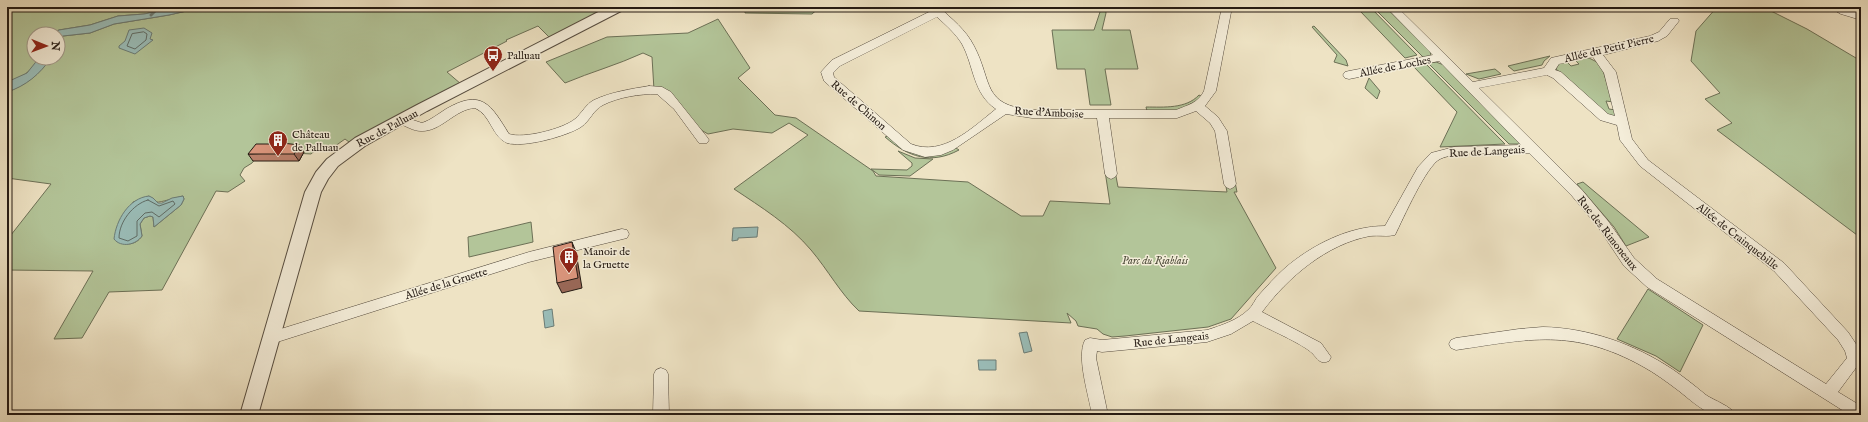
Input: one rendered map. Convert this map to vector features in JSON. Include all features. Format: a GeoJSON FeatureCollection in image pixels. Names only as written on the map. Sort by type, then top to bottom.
{"type":"FeatureCollection","features":[{"type":"Feature","properties":{"kind":"street","name":"Rue de Palluau"},"geometry":{"type":"LineString","coordinates":[[249,415],[313,192],[319,178],[336,158],[355,144],[391,125],[404,121],[422,108],[618,7]]}},
{"type":"Feature","properties":{"kind":"street"},"geometry":{"type":"LineString","coordinates":[[1227,7],[1210,91],[1206,100],[1198,106],[1214,120],[1221,131],[1230,184]]}},
{"type":"Feature","properties":{"kind":"street","name":"Rue des Rimoneaux"},"geometry":{"type":"LineString","coordinates":[[1391,7],[1472,86],[1585,202],[1603,224],[1629,262],[1647,280],[1861,414]]}},
{"type":"Feature","properties":{"kind":"street"},"geometry":{"type":"LineString","coordinates":[[1834,7],[1861,17]]}},
{"type":"Feature","properties":{"kind":"street","name":"Rue d'Amboise"},"geometry":{"type":"LineString","coordinates":[[936,10],[966,42],[986,95],[994,103],[1004,109],[1025,114],[1177,114],[1198,106]]}},
{"type":"Feature","properties":{"kind":"street","name":"Rue de Chinon"},"geometry":{"type":"LineString","coordinates":[[936,10],[829,67],[827,72],[828,78],[907,147],[919,151],[934,152],[949,148],[1004,109]]}},
{"type":"Feature","properties":{"kind":"street","name":"Allée du Petit Pierre"},"geometry":{"type":"LineString","coordinates":[[1472,86],[1548,71],[1555,61],[1654,39],[1663,34],[1674,21]]}},
{"type":"Feature","properties":{"kind":"street","name":"Allée de Crainquebille"},"geometry":{"type":"LineString","coordinates":[[1596,53],[1610,72],[1620,109],[1621,122],[1626,140],[1644,163],[1779,267],[1844,336],[1855,354],[1854,360],[1828,393]]}},
{"type":"Feature","properties":{"kind":"street","name":"Allée de Loches"},"geometry":{"type":"LineString","coordinates":[[1350,75],[1441,57]]}},
{"type":"Feature","properties":{"kind":"street"},"geometry":{"type":"LineString","coordinates":[[1548,71],[1557,75],[1604,117],[1621,122]]}},
{"type":"Feature","properties":{"kind":"street"},"geometry":{"type":"LineString","coordinates":[[404,121],[418,126],[425,126],[452,110],[468,105],[478,105],[486,109],[505,137],[509,140],[518,140],[562,130],[574,125],[583,119],[593,106],[607,98],[658,89],[667,94],[703,140]]}},
{"type":"Feature","properties":{"kind":"street"},"geometry":{"type":"LineString","coordinates":[[1102,114],[1111,174]]}},
{"type":"Feature","properties":{"kind":"street","name":"Rue de Langeais"},"geometry":{"type":"LineString","coordinates":[[1100,415],[1089,358],[1090,344],[1102,346],[1207,336],[1226,330],[1253,314],[1264,299],[1282,280],[1313,254],[1346,238],[1371,231],[1390,231],[1393,220],[1434,156],[1442,153],[1532,148]]}},
{"type":"Feature","properties":{"kind":"street","name":"Allée de la Gruette"},"geometry":{"type":"LineString","coordinates":[[271,338],[529,257],[622,234]]}},
{"type":"Feature","properties":{"kind":"street"},"geometry":{"type":"LineString","coordinates":[[1253,314],[1316,347],[1324,357]]}},
{"type":"Feature","properties":{"kind":"street"},"geometry":{"type":"LineString","coordinates":[[1456,344],[1545,333],[1587,338],[1618,348],[1658,368],[1710,405],[1728,415]]}},
{"type":"Feature","properties":{"kind":"street"},"geometry":{"type":"LineString","coordinates":[[660,415],[661,374]]}},
{"type":"Feature","properties":{"kind":"green space"},"geometry":{"type":"Polygon","coordinates":[[[7,7],[179,7],[144,14],[118,16],[90,25],[66,29],[66,26],[26,26],[26,66],[34,66],[26,74],[7,82],[7,7]]]}},
{"type":"Feature","properties":{"kind":"green space"},"geometry":{"type":"Polygon","coordinates":[[[204,7],[612,7],[551,39],[538,26],[506,40],[507,41],[447,72],[461,84],[349,142],[345,139],[331,149],[318,148],[311,154],[261,151],[252,163],[244,168],[240,175],[245,181],[228,192],[216,191],[162,290],[109,292],[82,338],[54,339],[93,271],[7,270],[7,240],[51,184],[7,178],[7,92],[32,78],[44,66],[66,66],[66,36],[90,33],[114,24],[169,15],[204,7]],[[149,196],[133,202],[116,241],[127,244],[136,242],[142,236],[140,224],[144,218],[150,216],[153,217],[154,227],[181,205],[184,199],[183,196],[157,202],[149,196]]]}},
{"type":"Feature","properties":{"kind":"green space"},"geometry":{"type":"Polygon","coordinates":[[[745,7],[820,7],[812,14],[745,13],[745,7]]]}},
{"type":"Feature","properties":{"kind":"green space"},"geometry":{"type":"Polygon","coordinates":[[[1099,7],[1105,7],[1106,13],[1102,30],[1130,30],[1138,69],[1105,69],[1111,105],[1090,105],[1085,69],[1057,69],[1052,30],[1094,30],[1100,12],[1099,7]]]}},
{"type":"Feature","properties":{"kind":"green space"},"geometry":{"type":"Polygon","coordinates":[[[1347,7],[1370,7],[1417,55],[1405,58],[1360,11],[1350,10],[1347,7]]]}},
{"type":"Feature","properties":{"kind":"green space"},"geometry":{"type":"Polygon","coordinates":[[[1373,7],[1387,8],[1430,51],[1431,56],[1424,58],[1373,7]]]}},
{"type":"Feature","properties":{"kind":"green space"},"geometry":{"type":"Polygon","coordinates":[[[1717,7],[1763,7],[1807,29],[1861,61],[1861,238],[1717,130],[1732,123],[1705,99],[1720,93],[1691,61],[1696,31],[1717,7]]]}},
{"type":"Feature","properties":{"kind":"green space","name":"Parc du Riablais"},"geometry":{"type":"Polygon","coordinates":[[[718,19],[750,68],[738,78],[775,115],[796,118],[873,171],[876,176],[968,182],[1021,216],[1043,216],[1050,201],[1110,204],[1105,171],[1115,171],[1118,187],[1227,192],[1224,176],[1234,177],[1237,192],[1234,192],[1276,268],[1231,319],[1208,327],[1125,336],[1112,337],[1103,334],[1097,329],[1078,326],[1076,321],[1067,313],[1071,323],[859,311],[846,297],[811,250],[794,232],[734,189],[808,135],[789,123],[772,133],[733,129],[708,134],[701,130],[667,94],[654,90],[652,57],[643,53],[565,83],[546,62],[607,37],[688,33],[718,19]]]}},
{"type":"Feature","properties":{"kind":"green space"},"geometry":{"type":"Polygon","coordinates":[[[1314,26],[1346,60],[1348,66],[1334,62],[1337,55],[1312,27],[1314,26]]]}},
{"type":"Feature","properties":{"kind":"green space"},"geometry":{"type":"Polygon","coordinates":[[[1550,56],[1542,65],[1514,71],[1508,66],[1550,56]]]}},
{"type":"Feature","properties":{"kind":"green space"},"geometry":{"type":"Polygon","coordinates":[[[1589,58],[1601,64],[1613,102],[1606,101],[1609,109],[1616,110],[1618,117],[1611,118],[1556,69],[1559,63],[1566,61],[1571,66],[1579,64],[1575,60],[1589,58]]]}},
{"type":"Feature","properties":{"kind":"green space"},"geometry":{"type":"Polygon","coordinates":[[[1436,62],[1444,65],[1522,144],[1509,144],[1428,63],[1436,62]]]}},
{"type":"Feature","properties":{"kind":"green space"},"geometry":{"type":"Polygon","coordinates":[[[1426,64],[1505,144],[1440,147],[1457,112],[1414,67],[1426,64]]]}},
{"type":"Feature","properties":{"kind":"green space"},"geometry":{"type":"Polygon","coordinates":[[[1495,69],[1501,74],[1479,79],[1466,74],[1495,69]]]}},
{"type":"Feature","properties":{"kind":"green space"},"geometry":{"type":"Polygon","coordinates":[[[1369,78],[1380,91],[1377,99],[1365,88],[1369,78]]]}},
{"type":"Feature","properties":{"kind":"green space"},"geometry":{"type":"Polygon","coordinates":[[[1199,95],[1203,97],[1176,111],[1147,111],[1146,107],[1167,107],[1188,103],[1199,95]]]}},
{"type":"Feature","properties":{"kind":"green space"},"geometry":{"type":"Polygon","coordinates":[[[888,136],[903,148],[956,148],[959,150],[949,155],[939,157],[920,157],[902,150],[885,137],[888,136]]]}},
{"type":"Feature","properties":{"kind":"green space"},"geometry":{"type":"Polygon","coordinates":[[[898,151],[915,158],[933,159],[910,176],[879,175],[871,169],[907,170],[912,166],[912,163],[898,151]]]}},
{"type":"Feature","properties":{"kind":"green space"},"geometry":{"type":"Polygon","coordinates":[[[1583,182],[1649,237],[1626,246],[1614,227],[1577,184],[1583,182]]]}},
{"type":"Feature","properties":{"kind":"green space"},"geometry":{"type":"Polygon","coordinates":[[[531,222],[533,242],[469,257],[468,237],[531,222]]]}},
{"type":"Feature","properties":{"kind":"green space"},"geometry":{"type":"Polygon","coordinates":[[[1648,289],[1703,325],[1680,372],[1656,356],[1617,339],[1648,289]]]}},
{"type":"Feature","properties":{"kind":"water"},"geometry":{"type":"Polygon","coordinates":[[[179,7],[204,7],[169,15],[114,24],[90,33],[66,36],[66,29],[90,25],[118,16],[144,14],[179,7]]]}},
{"type":"Feature","properties":{"kind":"water"},"geometry":{"type":"Polygon","coordinates":[[[144,28],[152,33],[150,39],[153,40],[151,42],[135,54],[119,48],[119,46],[125,41],[129,30],[144,28]]]}},
{"type":"Feature","properties":{"kind":"water"},"geometry":{"type":"Polygon","coordinates":[[[33,66],[44,66],[32,79],[7,92],[7,82],[27,73],[33,66]]]}},
{"type":"Feature","properties":{"kind":"water"},"geometry":{"type":"Polygon","coordinates":[[[149,196],[158,203],[183,196],[184,199],[181,205],[154,227],[153,217],[150,216],[144,218],[140,224],[142,236],[136,242],[120,244],[114,239],[115,232],[125,211],[135,201],[149,196]]]}},
{"type":"Feature","properties":{"kind":"water"},"geometry":{"type":"Polygon","coordinates":[[[758,227],[757,237],[738,238],[738,240],[732,241],[733,228],[758,227]]]}},
{"type":"Feature","properties":{"kind":"water"},"geometry":{"type":"Polygon","coordinates":[[[552,309],[554,326],[545,328],[543,311],[552,309]]]}},
{"type":"Feature","properties":{"kind":"water"},"geometry":{"type":"Polygon","coordinates":[[[1027,332],[1032,351],[1024,353],[1019,333],[1027,332]]]}},
{"type":"Feature","properties":{"kind":"water"},"geometry":{"type":"Polygon","coordinates":[[[978,360],[996,360],[996,370],[979,370],[978,360]]]}},
{"type":"Feature","properties":{"kind":"building"},"geometry":{"type":"Polygon","coordinates":[[[282,143],[300,145],[294,154],[248,154],[256,144],[282,143]]]}},
{"type":"Feature","properties":{"kind":"building"},"geometry":{"type":"Polygon","coordinates":[[[572,242],[578,278],[557,283],[553,247],[572,242]]]}},
{"type":"Feature","properties":{"kind":"waterway"},"geometry":{"type":"LineString","coordinates":[[151,15],[159,7]]}},
{"type":"Feature","properties":{"kind":"place","name":"Palluau"},"geometry":{"type":"Point","coordinates":[493,72]}},
{"type":"Feature","properties":{"kind":"place","name":"Château de Palluau"},"geometry":{"type":"Point","coordinates":[278,157]}},
{"type":"Feature","properties":{"kind":"place","name":"Manoir de la Gruette"},"geometry":{"type":"Point","coordinates":[569,274]}}]}
